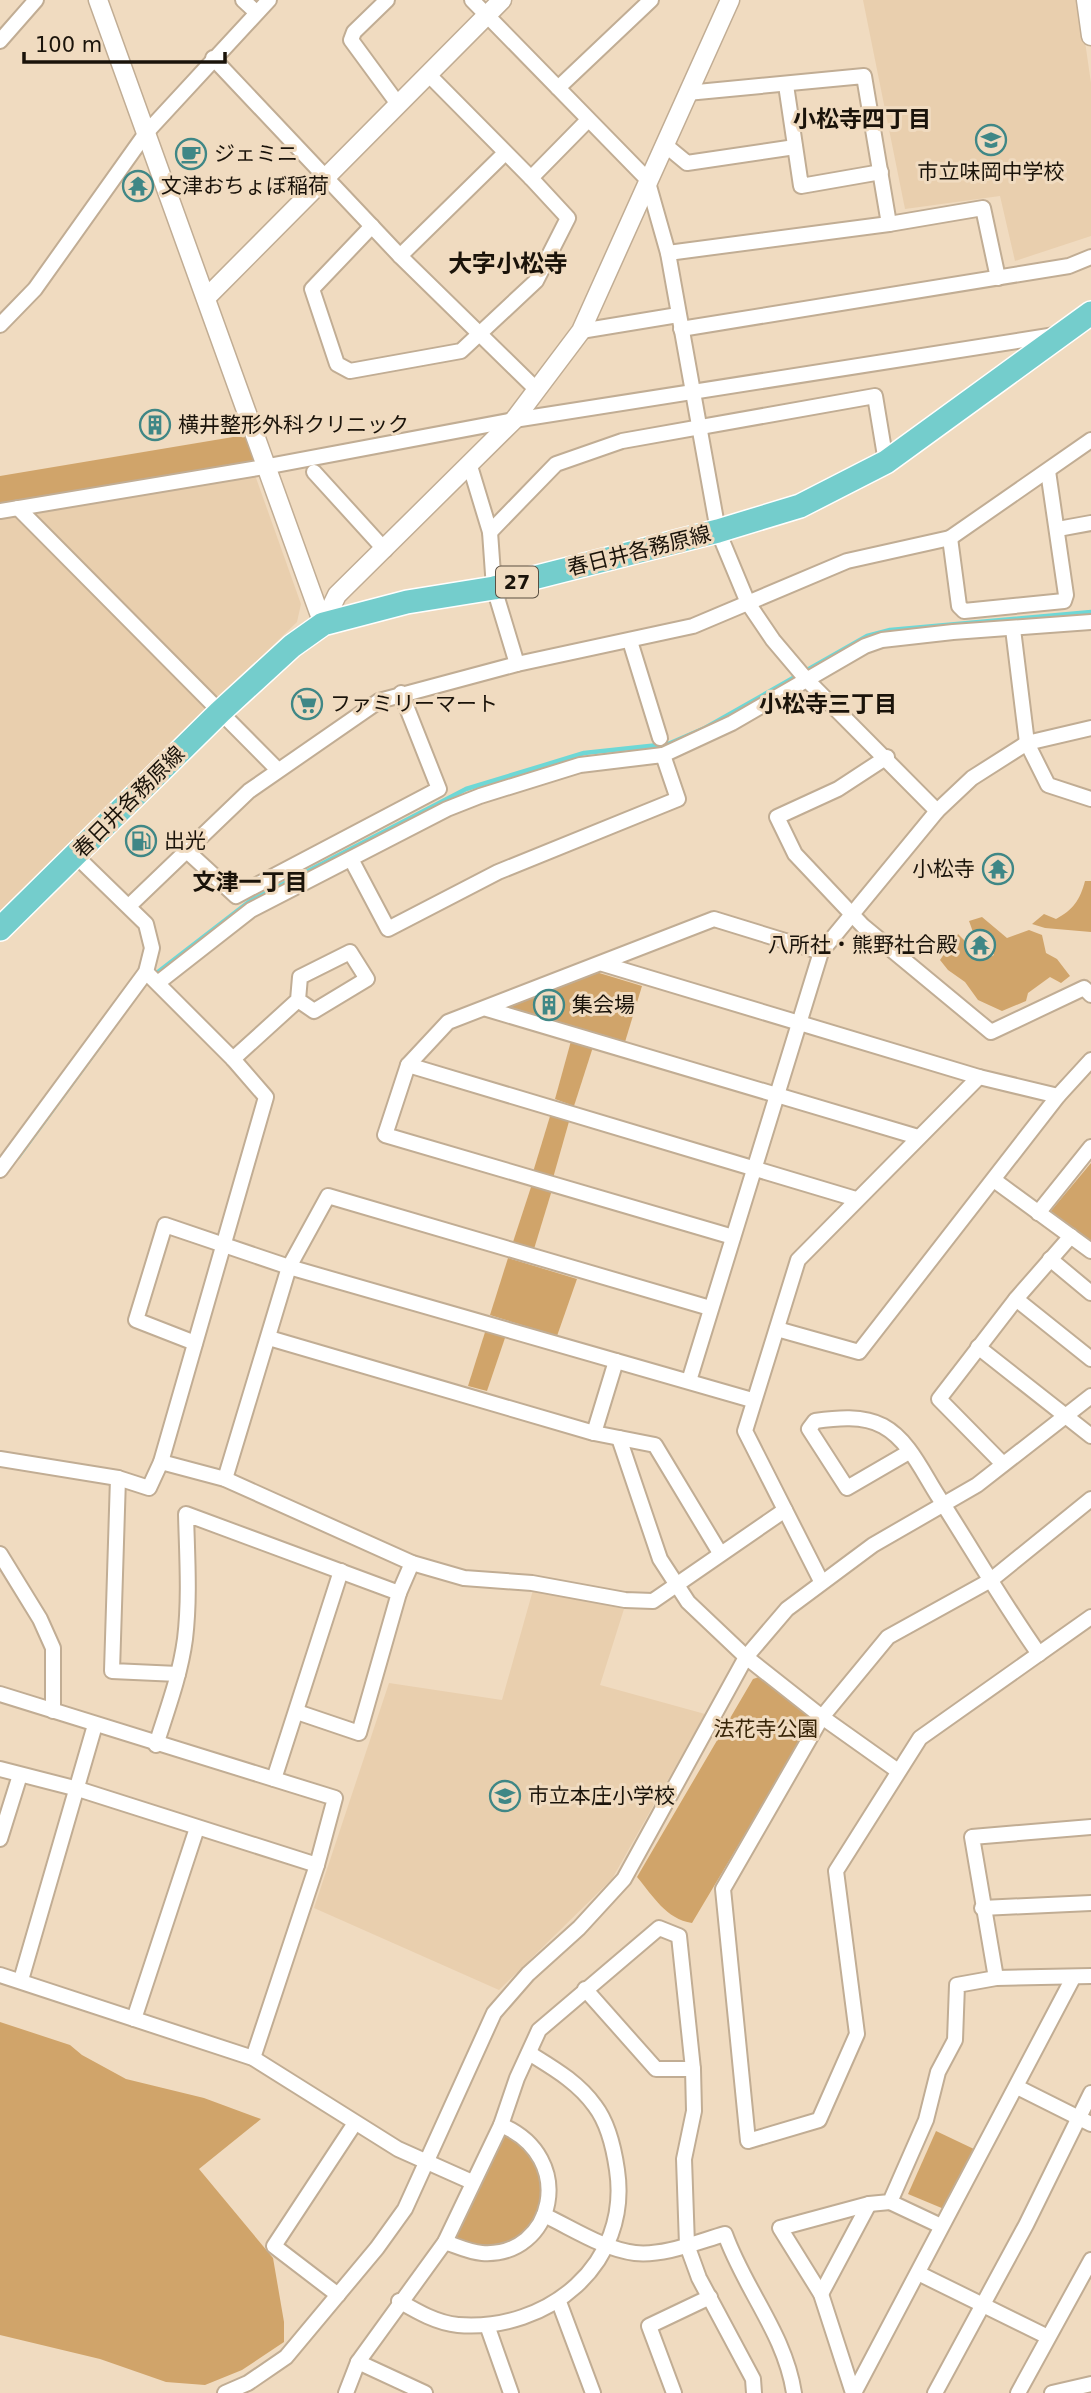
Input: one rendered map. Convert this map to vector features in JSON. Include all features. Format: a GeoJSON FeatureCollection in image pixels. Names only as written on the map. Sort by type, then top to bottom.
{"type":"FeatureCollection","features":[{"type":"Feature","properties":{"kind":"main road","name":"春日井各務原線"},"geometry":{"type":"LineString","coordinates":[[0,929],[220,712],[292,646],[323,624],[407,602],[494,588],[718,531],[800,506],[886,462],[1091,313]]}},
{"type":"Feature","properties":{"kind":"street"},"geometry":{"type":"LineString","coordinates":[[99,0],[264,467],[323,624]]}},
{"type":"Feature","properties":{"kind":"street"},"geometry":{"type":"LineString","coordinates":[[243,0],[256,12]]}},
{"type":"Feature","properties":{"kind":"street"},"geometry":{"type":"LineString","coordinates":[[0,325],[35,289],[146,133],[269,0]]}},
{"type":"Feature","properties":{"kind":"street"},"geometry":{"type":"LineString","coordinates":[[387,0],[354,32],[351,40],[398,104]]}},
{"type":"Feature","properties":{"kind":"street"},"geometry":{"type":"LineString","coordinates":[[472,0],[647,179],[668,253],[718,531],[748,603],[772,640],[806,679],[887,757],[937,811]]}},
{"type":"Feature","properties":{"kind":"street"},"geometry":{"type":"LineString","coordinates":[[205,298],[502,0]]}},
{"type":"Feature","properties":{"kind":"street"},"geometry":{"type":"LineString","coordinates":[[558,88],[651,0]]}},
{"type":"Feature","properties":{"kind":"street"},"geometry":{"type":"LineString","coordinates":[[323,624],[337,595],[470,467],[514,420],[581,331],[647,179],[730,0]]}},
{"type":"Feature","properties":{"kind":"street"},"geometry":{"type":"LineString","coordinates":[[1086,0],[1091,36]]}},
{"type":"Feature","properties":{"kind":"street"},"geometry":{"type":"LineString","coordinates":[[0,41],[33,1]]}},
{"type":"Feature","properties":{"kind":"street"},"geometry":{"type":"LineString","coordinates":[[214,58],[400,256],[537,390]]}},
{"type":"Feature","properties":{"kind":"street"},"geometry":{"type":"LineString","coordinates":[[372,226],[312,289],[337,364],[350,371],[461,351],[480,336],[540,276],[567,223],[567,214],[428,74]]}},
{"type":"Feature","properties":{"kind":"street"},"geometry":{"type":"LineString","coordinates":[[687,93],[864,76],[889,224]]}},
{"type":"Feature","properties":{"kind":"street"},"geometry":{"type":"LineString","coordinates":[[786,85],[801,186],[881,172]]}},
{"type":"Feature","properties":{"kind":"street"},"geometry":{"type":"LineString","coordinates":[[531,178],[589,120]]}},
{"type":"Feature","properties":{"kind":"street"},"geometry":{"type":"LineString","coordinates":[[664,144],[687,163],[795,147]]}},
{"type":"Feature","properties":{"kind":"street"},"geometry":{"type":"LineString","coordinates":[[400,256],[505,153]]}},
{"type":"Feature","properties":{"kind":"street"},"geometry":{"type":"LineString","coordinates":[[668,253],[889,224],[983,208],[998,278]]}},
{"type":"Feature","properties":{"kind":"street"},"geometry":{"type":"LineString","coordinates":[[581,331],[679,322],[998,278],[1069,266],[1091,257]]}},
{"type":"Feature","properties":{"kind":"street"},"geometry":{"type":"LineString","coordinates":[[0,511],[264,467],[514,420],[1061,334]]}},
{"type":"Feature","properties":{"kind":"street"},"geometry":{"type":"LineString","coordinates":[[490,532],[556,464],[622,441],[874,396],[886,462]]}},
{"type":"Feature","properties":{"kind":"street"},"geometry":{"type":"LineString","coordinates":[[129,906],[249,790],[379,701],[517,664],[693,626],[847,561],[950,538],[1091,440]]}},
{"type":"Feature","properties":{"kind":"street"},"geometry":{"type":"LineString","coordinates":[[470,467],[490,532],[494,588],[517,664]]}},
{"type":"Feature","properties":{"kind":"street"},"geometry":{"type":"LineString","coordinates":[[950,538],[959,606],[964,611],[1064,601],[1066,595],[1058,528],[1048,471]]}},
{"type":"Feature","properties":{"kind":"street"},"geometry":{"type":"LineString","coordinates":[[314,472],[385,550]]}},
{"type":"Feature","properties":{"kind":"street"},"geometry":{"type":"LineString","coordinates":[[18,508],[278,770]]}},
{"type":"Feature","properties":{"kind":"street"},"geometry":{"type":"LineString","coordinates":[[1058,528],[1091,523]]}},
{"type":"Feature","properties":{"kind":"street"},"geometry":{"type":"LineString","coordinates":[[159,982],[251,910],[480,796],[580,765],[663,755],[732,723],[806,679],[882,640],[1091,622]]}},
{"type":"Feature","properties":{"kind":"street"},"geometry":{"type":"LineString","coordinates":[[1013,629],[1027,743],[1048,785],[1091,799]]}},
{"type":"Feature","properties":{"kind":"street"},"geometry":{"type":"LineString","coordinates":[[630,641],[660,738]]}},
{"type":"Feature","properties":{"kind":"street"},"geometry":{"type":"LineString","coordinates":[[187,851],[236,896],[439,789],[401,693]]}},
{"type":"Feature","properties":{"kind":"street"},"geometry":{"type":"LineString","coordinates":[[689,1381],[821,952],[937,811],[984,768],[1027,743],[1091,728]]}},
{"type":"Feature","properties":{"kind":"street"},"geometry":{"type":"LineString","coordinates":[[351,859],[388,929],[498,872],[678,799],[663,755]]}},
{"type":"Feature","properties":{"kind":"street"},"geometry":{"type":"LineString","coordinates":[[887,757],[838,789],[777,817],[795,854],[863,926],[990,1032],[1084,988],[1091,995]]}},
{"type":"Feature","properties":{"kind":"street"},"geometry":{"type":"LineString","coordinates":[[0,1170],[146,972],[152,948],[146,923],[75,855]]}},
{"type":"Feature","properties":{"kind":"street"},"geometry":{"type":"LineString","coordinates":[[733,1237],[385,1135],[408,1065],[448,1022],[714,919],[821,952]]}},
{"type":"Feature","properties":{"kind":"street"},"geometry":{"type":"LineString","coordinates":[[233,1059],[298,1000],[300,977],[350,952],[367,979],[314,1011],[298,1000]]}},
{"type":"Feature","properties":{"kind":"street"},"geometry":{"type":"LineString","coordinates":[[603,964],[979,1077],[1059,1096]]}},
{"type":"Feature","properties":{"kind":"street"},"geometry":{"type":"LineString","coordinates":[[0,1459],[118,1478],[149,1488],[161,1462],[266,1097],[233,1059],[159,982],[146,972]]}},
{"type":"Feature","properties":{"kind":"street"},"geometry":{"type":"LineString","coordinates":[[487,1009],[918,1138]]}},
{"type":"Feature","properties":{"kind":"street"},"geometry":{"type":"LineString","coordinates":[[777,1329],[859,1352],[1059,1096],[1091,1060]]}},
{"type":"Feature","properties":{"kind":"street"},"geometry":{"type":"LineString","coordinates":[[408,1065],[753,1166],[856,1199]]}},
{"type":"Feature","properties":{"kind":"street"},"geometry":{"type":"LineString","coordinates":[[821,1581],[745,1431],[752,1400],[798,1260],[979,1077]]}},
{"type":"Feature","properties":{"kind":"street"},"geometry":{"type":"LineString","coordinates":[[1038,1213],[1091,1147]]}},
{"type":"Feature","properties":{"kind":"street"},"geometry":{"type":"LineString","coordinates":[[994,1180],[1091,1251]]}},
{"type":"Feature","properties":{"kind":"street"},"geometry":{"type":"LineString","coordinates":[[225,1479],[289,1267],[328,1196],[710,1308]]}},
{"type":"Feature","properties":{"kind":"street"},"geometry":{"type":"LineString","coordinates":[[195,1343],[136,1320],[165,1225],[289,1267],[752,1400]]}},
{"type":"Feature","properties":{"kind":"street"},"geometry":{"type":"LineString","coordinates":[[1003,1464],[939,1399],[1016,1300],[1071,1236]]}},
{"type":"Feature","properties":{"kind":"street"},"geometry":{"type":"LineString","coordinates":[[1050,1259],[1091,1293]]}},
{"type":"Feature","properties":{"kind":"street"},"geometry":{"type":"LineString","coordinates":[[1016,1300],[1091,1359]]}},
{"type":"Feature","properties":{"kind":"street"},"geometry":{"type":"LineString","coordinates":[[269,1338],[594,1433],[655,1445],[720,1553]]}},
{"type":"Feature","properties":{"kind":"street"},"geometry":{"type":"LineString","coordinates":[[978,1347],[1091,1436]]}},
{"type":"Feature","properties":{"kind":"street"},"geometry":{"type":"LineString","coordinates":[[594,1433],[617,1361]]}},
{"type":"Feature","properties":{"kind":"street"},"geometry":{"type":"LineString","coordinates":[[225,2393],[247,2383],[286,2357],[405,2208],[428,2163],[494,2013],[528,1974],[579,1928],[624,1879],[746,1657],[787,1609],[821,1581],[873,1545],[944,1505],[1003,1464],[1091,1396]]}},
{"type":"Feature","properties":{"kind":"street"},"geometry":{"type":"LineString","coordinates":[[909,1452],[848,1488],[809,1429],[815,1421],[843,1417],[881,1424],[898,1436],[909,1452],[944,1505],[1039,1654]]}},
{"type":"Feature","properties":{"kind":"street"},"geometry":{"type":"LineString","coordinates":[[619,1438],[660,1559],[674,1585],[688,1602],[746,1657],[822,1717],[898,1771]]}},
{"type":"Feature","properties":{"kind":"street"},"geometry":{"type":"LineString","coordinates":[[161,1462],[225,1479],[412,1563],[464,1578],[532,1583],[625,1600],[653,1601],[785,1510]]}},
{"type":"Feature","properties":{"kind":"street"},"geometry":{"type":"LineString","coordinates":[[118,1478],[112,1671],[178,1674]]}},
{"type":"Feature","properties":{"kind":"street"},"geometry":{"type":"LineString","coordinates":[[1091,1499],[991,1580],[888,1637],[822,1717],[723,1889],[748,2141],[819,2120],[858,2034],[836,1871],[898,1771],[920,1738],[1091,1617]]}},
{"type":"Feature","properties":{"kind":"street"},"geometry":{"type":"LineString","coordinates":[[156,1745],[178,1674],[185,1639],[188,1585],[186,1514],[399,1592]]}},
{"type":"Feature","properties":{"kind":"street"},"geometry":{"type":"LineString","coordinates":[[0,1554],[40,1619],[53,1648],[52,1711]]}},
{"type":"Feature","properties":{"kind":"street"},"geometry":{"type":"LineString","coordinates":[[298,1712],[359,1733],[399,1592],[412,1563]]}},
{"type":"Feature","properties":{"kind":"street"},"geometry":{"type":"LineString","coordinates":[[274,1779],[298,1712],[341,1571]]}},
{"type":"Feature","properties":{"kind":"street"},"geometry":{"type":"LineString","coordinates":[[0,1694],[156,1745],[335,1798],[317,1865],[253,2058]]}},
{"type":"Feature","properties":{"kind":"street"},"geometry":{"type":"LineString","coordinates":[[21,1980],[95,1725]]}},
{"type":"Feature","properties":{"kind":"street"},"geometry":{"type":"LineString","coordinates":[[0,1769],[78,1789],[317,1865]]}},
{"type":"Feature","properties":{"kind":"street"},"geometry":{"type":"LineString","coordinates":[[0,1839],[20,1775]]}},
{"type":"Feature","properties":{"kind":"street"},"geometry":{"type":"LineString","coordinates":[[996,1978],[982,1908],[972,1836],[1091,1827]]}},
{"type":"Feature","properties":{"kind":"street"},"geometry":{"type":"LineString","coordinates":[[134,2019],[198,1828]]}},
{"type":"Feature","properties":{"kind":"street"},"geometry":{"type":"LineString","coordinates":[[982,1908],[1091,1903]]}},
{"type":"Feature","properties":{"kind":"street"},"geometry":{"type":"LineString","coordinates":[[346,2393],[358,2362],[399,2301],[446,2242],[501,2125],[539,2030],[659,1928],[679,1936],[694,2068],[694,2111],[684,2159],[687,2245],[709,2297],[753,2379],[754,2393]]}},
{"type":"Feature","properties":{"kind":"street"},"geometry":{"type":"LineString","coordinates":[[0,1975],[253,2058],[355,2123],[428,2163],[472,2182]]}},
{"type":"Feature","properties":{"kind":"street"},"geometry":{"type":"LineString","coordinates":[[890,2202],[926,2120],[938,2072],[955,2040],[957,1985],[996,1978],[1091,1976]]}},
{"type":"Feature","properties":{"kind":"street"},"geometry":{"type":"LineString","coordinates":[[854,2393],[1073,1978]]}},
{"type":"Feature","properties":{"kind":"street"},"geometry":{"type":"LineString","coordinates":[[586,1989],[656,2069],[694,2068]]}},
{"type":"Feature","properties":{"kind":"street"},"geometry":{"type":"LineString","coordinates":[[399,2301],[428,2317],[457,2325],[486,2325],[537,2313],[559,2302],[578,2287],[606,2244],[616,2213],[620,2185],[608,2131],[597,2107],[579,2087],[529,2053]]}},
{"type":"Feature","properties":{"kind":"street"},"geometry":{"type":"LineString","coordinates":[[1017,2087],[1085,2121]]}},
{"type":"Feature","properties":{"kind":"street"},"geometry":{"type":"LineString","coordinates":[[935,2393],[1085,2121],[1091,2093]]}},
{"type":"Feature","properties":{"kind":"street"},"geometry":{"type":"LineString","coordinates":[[338,2295],[274,2246],[355,2123]]}},
{"type":"Feature","properties":{"kind":"street"},"geometry":{"type":"LineString","coordinates":[[446,2242],[481,2253],[503,2250],[523,2241],[544,2215],[549,2190],[540,2153],[516,2131],[501,2125]]}},
{"type":"Feature","properties":{"kind":"street"},"geometry":{"type":"LineString","coordinates":[[854,2393],[821,2294],[780,2228],[869,2204],[890,2202],[941,2226]]}},
{"type":"Feature","properties":{"kind":"street"},"geometry":{"type":"LineString","coordinates":[[821,2294],[869,2204]]}},
{"type":"Feature","properties":{"kind":"street"},"geometry":{"type":"LineString","coordinates":[[544,2215],[606,2244],[634,2253],[687,2245],[725,2234],[747,2286],[785,2353],[794,2393]]}},
{"type":"Feature","properties":{"kind":"street"},"geometry":{"type":"LineString","coordinates":[[1018,2393],[1091,2260]]}},
{"type":"Feature","properties":{"kind":"street"},"geometry":{"type":"LineString","coordinates":[[918,2273],[1048,2337]]}},
{"type":"Feature","properties":{"kind":"street"},"geometry":{"type":"LineString","coordinates":[[674,2393],[649,2326],[709,2297]]}},
{"type":"Feature","properties":{"kind":"street"},"geometry":{"type":"LineString","coordinates":[[559,2302],[593,2393]]}},
{"type":"Feature","properties":{"kind":"street"},"geometry":{"type":"LineString","coordinates":[[486,2325],[511,2393]]}},
{"type":"Feature","properties":{"kind":"street"},"geometry":{"type":"LineString","coordinates":[[358,2362],[425,2393]]}},
{"type":"Feature","properties":{"kind":"street"},"geometry":{"type":"LineString","coordinates":[[1052,2393],[1091,2385]]}},
{"type":"Feature","properties":{"kind":"shaded area","name":"市立味岡中学校"},"geometry":{"type":"Polygon","coordinates":[[[863,0],[1079,0],[1091,83],[1091,236],[1015,261],[1000,196],[905,209],[863,0]]]}},
{"type":"Feature","properties":{"kind":"shaded area"},"geometry":{"type":"Polygon","coordinates":[[[255,475],[301,604],[297,622],[0,911],[0,518],[255,475]]]}},
{"type":"Feature","properties":{"kind":"shaded area","name":"市立本庄小学校"},"geometry":{"type":"Polygon","coordinates":[[[533,1590],[624,1609],[600,1685],[705,1714],[612,1879],[499,1990],[314,1908],[389,1683],[502,1700],[533,1590]]]}},
{"type":"Feature","properties":{"kind":"green space"},"geometry":{"type":"Polygon","coordinates":[[[245,435],[260,473],[0,517],[0,476],[245,435]]]}},
{"type":"Feature","properties":{"kind":"green space"},"geometry":{"type":"Polygon","coordinates":[[[1085,881],[1091,881],[1091,932],[1045,928],[1032,924],[1044,914],[1056,919],[1067,912],[1081,894],[1085,881]]]}},
{"type":"Feature","properties":{"kind":"green space"},"geometry":{"type":"Polygon","coordinates":[[[982,917],[1007,938],[1029,930],[1042,935],[1046,953],[1057,959],[1070,976],[1061,983],[1050,977],[1028,993],[1026,1001],[1002,1011],[978,1000],[965,982],[948,970],[940,960],[958,934],[984,960],[994,955],[988,941],[973,932],[969,921],[982,917]]]}},
{"type":"Feature","properties":{"kind":"green space"},"geometry":{"type":"Polygon","coordinates":[[[596,972],[642,986],[625,1042],[505,1008],[596,972]]]}},
{"type":"Feature","properties":{"kind":"green space"},"geometry":{"type":"Polygon","coordinates":[[[571,1041],[593,1047],[574,1106],[555,1099],[571,1041]]]}},
{"type":"Feature","properties":{"kind":"green space"},"geometry":{"type":"Polygon","coordinates":[[[551,1113],[570,1118],[553,1178],[533,1172],[551,1113]]]}},
{"type":"Feature","properties":{"kind":"green space"},"geometry":{"type":"Polygon","coordinates":[[[1091,1163],[1091,1243],[1050,1212],[1091,1163]]]}},
{"type":"Feature","properties":{"kind":"green space"},"geometry":{"type":"Polygon","coordinates":[[[532,1184],[552,1190],[534,1249],[513,1242],[532,1184]]]}},
{"type":"Feature","properties":{"kind":"green space"},"geometry":{"type":"Polygon","coordinates":[[[508,1258],[577,1279],[557,1336],[490,1315],[508,1258]]]}},
{"type":"Feature","properties":{"kind":"green space"},"geometry":{"type":"Polygon","coordinates":[[[486,1329],[506,1335],[487,1391],[468,1386],[486,1329]]]}},
{"type":"Feature","properties":{"kind":"green space","name":"法花寺公園"},"geometry":{"type":"Polygon","coordinates":[[[759,1677],[813,1720],[692,1923],[683,1921],[667,1912],[637,1877],[753,1679],[759,1677]]]}},
{"type":"Feature","properties":{"kind":"green space"},"geometry":{"type":"Polygon","coordinates":[[[0,2022],[70,2045],[82,2055],[126,2079],[204,2098],[261,2119],[199,2169],[273,2258],[284,2322],[284,2342],[242,2370],[205,2385],[166,2382],[100,2359],[0,2335],[0,2022]]]}},
{"type":"Feature","properties":{"kind":"green space"},"geometry":{"type":"Polygon","coordinates":[[[503,2130],[537,2156],[544,2190],[539,2212],[520,2239],[494,2249],[449,2240],[503,2130]]]}},
{"type":"Feature","properties":{"kind":"green space"},"geometry":{"type":"Polygon","coordinates":[[[936,2131],[976,2150],[944,2209],[908,2194],[936,2131]]]}},
{"type":"Feature","properties":{"kind":"waterway"},"geometry":{"type":"LineString","coordinates":[[154,975],[250,901],[466,789],[584,753],[668,744],[705,728],[867,636],[890,630],[1091,612]]}},
{"type":"Feature","properties":{"kind":"waterway"},"geometry":{"type":"LineString","coordinates":[[18,1157],[104,1040]]}},
{"type":"Feature","properties":{"kind":"place","name":"市立味岡中学校"},"geometry":{"type":"Point","coordinates":[991,140]}},
{"type":"Feature","properties":{"kind":"place","name":"ジェミニ"},"geometry":{"type":"Point","coordinates":[191,154]}},
{"type":"Feature","properties":{"kind":"place","name":"文津おちょぼ稲荷"},"geometry":{"type":"Point","coordinates":[138,186]}},
{"type":"Feature","properties":{"kind":"place","name":"横井整形外科クリニック"},"geometry":{"type":"Point","coordinates":[155,425]}},
{"type":"Feature","properties":{"kind":"place","name":"ファミリーマート"},"geometry":{"type":"Point","coordinates":[307,704]}},
{"type":"Feature","properties":{"kind":"place","name":"出光"},"geometry":{"type":"Point","coordinates":[141,841]}},
{"type":"Feature","properties":{"kind":"place","name":"小松寺"},"geometry":{"type":"Point","coordinates":[998,869]}},
{"type":"Feature","properties":{"kind":"place","name":"八所社・熊野社合殿"},"geometry":{"type":"Point","coordinates":[980,945]}},
{"type":"Feature","properties":{"kind":"place","name":"集会場"},"geometry":{"type":"Point","coordinates":[549,1005]}},
{"type":"Feature","properties":{"kind":"place","name":"市立本庄小学校"},"geometry":{"type":"Point","coordinates":[505,1796]}},
{"type":"Feature","properties":{"kind":"district","name":"小松寺四丁目"},"geometry":{"type":"Point","coordinates":[862,119]}},
{"type":"Feature","properties":{"kind":"district","name":"大字小松寺"},"geometry":{"type":"Point","coordinates":[508,264]}},
{"type":"Feature","properties":{"kind":"district","name":"小松寺三丁目"},"geometry":{"type":"Point","coordinates":[828,704]}},
{"type":"Feature","properties":{"kind":"district","name":"文津一丁目"},"geometry":{"type":"Point","coordinates":[250,882]}}]}
